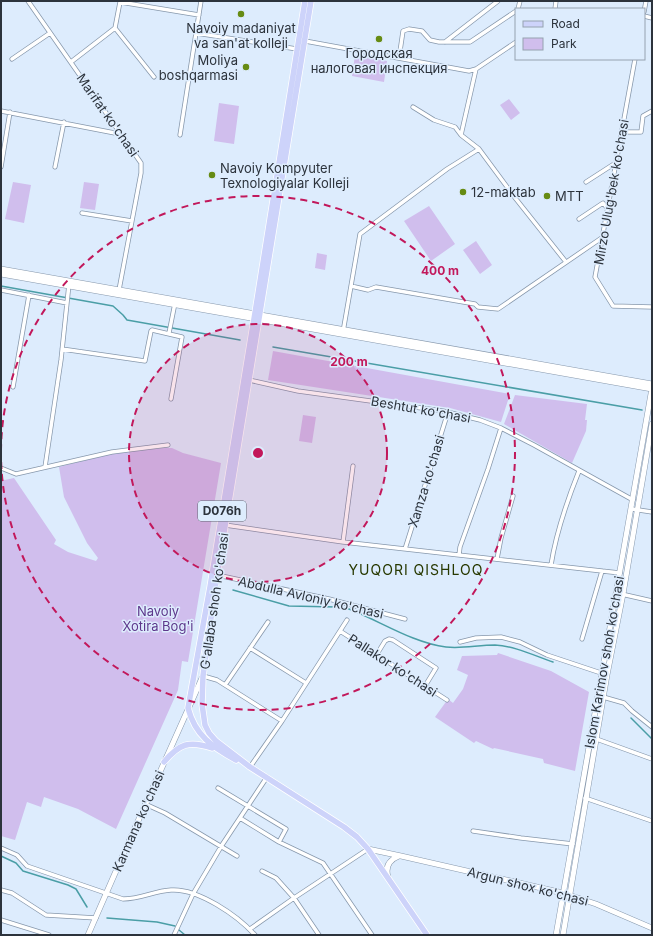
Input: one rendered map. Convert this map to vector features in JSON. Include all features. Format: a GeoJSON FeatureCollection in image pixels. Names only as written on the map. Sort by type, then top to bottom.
{"type":"FeatureCollection","features":[{"type":"Feature","properties":{"kind":"main road","name":"G'allaba shoh ko'chasi"},"geometry":{"type":"LineString","coordinates":[[188,708],[203,676],[217,575],[249,380],[257,317],[257,296],[305,1]]}},
{"type":"Feature","properties":{"kind":"main road"},"geometry":{"type":"LineString","coordinates":[[257,317],[311,1]]}},
{"type":"Feature","properties":{"kind":"main road"},"geometry":{"type":"LineString","coordinates":[[1,269],[69,284],[119,290],[175,302]]}},
{"type":"Feature","properties":{"kind":"main road"},"geometry":{"type":"LineString","coordinates":[[1,274],[69,284],[652,384]]}},
{"type":"Feature","properties":{"kind":"main road","name":"G'allaba shoh ko'chasi"},"geometry":{"type":"LineString","coordinates":[[188,708],[257,317]]}},
{"type":"Feature","properties":{"kind":"main road"},"geometry":{"type":"LineString","coordinates":[[343,332],[652,389]]}},
{"type":"Feature","properties":{"kind":"main road","name":"Islom Karimov shoh ko'chasi"},"geometry":{"type":"LineString","coordinates":[[563,935],[603,697],[623,594],[634,510],[633,500],[652,389]]}},
{"type":"Feature","properties":{"kind":"main road","name":"Islom Karimov shoh ko'chasi"},"geometry":{"type":"LineString","coordinates":[[556,935],[573,844],[601,674],[620,573],[652,424]]}},
{"type":"Feature","properties":{"kind":"main road"},"geometry":{"type":"LineString","coordinates":[[203,676],[203,713],[207,729],[216,741],[250,767]]}},
{"type":"Feature","properties":{"kind":"main road"},"geometry":{"type":"LineString","coordinates":[[188,708],[193,723],[208,743],[219,751],[266,777],[344,827],[356,837],[368,849],[427,935]]}},
{"type":"Feature","properties":{"kind":"main road","name":"Karmana ko'chasi"},"geometry":{"type":"LineString","coordinates":[[88,935],[188,708]]}},
{"type":"Feature","properties":{"kind":"main road"},"geometry":{"type":"LineString","coordinates":[[164,762],[176,750],[190,743],[219,751]]}},
{"type":"Feature","properties":{"kind":"main road","name":"Argun shox ko'chasi"},"geometry":{"type":"LineString","coordinates":[[368,849],[563,893],[596,904],[652,928]]}},
{"type":"Feature","properties":{"kind":"main road"},"geometry":{"type":"LineString","coordinates":[[388,878],[386,868],[394,858],[401,856]]}},
{"type":"Feature","properties":{"kind":"street","name":"Marifat ko'chasi"},"geometry":{"type":"LineString","coordinates":[[28,1],[141,162],[141,173],[119,290]]}},
{"type":"Feature","properties":{"kind":"street"},"geometry":{"type":"LineString","coordinates":[[180,135],[201,1]]}},
{"type":"Feature","properties":{"kind":"street"},"geometry":{"type":"LineString","coordinates":[[445,42],[498,1]]}},
{"type":"Feature","properties":{"kind":"street"},"geometry":{"type":"LineString","coordinates":[[70,62],[115,28],[120,2],[199,15]]}},
{"type":"Feature","properties":{"kind":"street"},"geometry":{"type":"LineString","coordinates":[[399,58],[403,31],[409,29],[422,31],[430,40],[439,42],[470,42],[515,11]]}},
{"type":"Feature","properties":{"kind":"street"},"geometry":{"type":"LineString","coordinates":[[115,28],[154,77]]}},
{"type":"Feature","properties":{"kind":"street"},"geometry":{"type":"LineString","coordinates":[[12,59],[50,33]]}},
{"type":"Feature","properties":{"kind":"street"},"geometry":{"type":"LineString","coordinates":[[196,33],[297,49]]}},
{"type":"Feature","properties":{"kind":"street"},"geometry":{"type":"LineString","coordinates":[[305,41],[469,71],[476,69],[515,43]]}},
{"type":"Feature","properties":{"kind":"street","name":"Mirzo Ulug'bek ko'chasi"},"geometry":{"type":"LineString","coordinates":[[635,60],[595,276],[613,306],[652,307]]}},
{"type":"Feature","properties":{"kind":"street"},"geometry":{"type":"LineString","coordinates":[[461,135],[476,69]]}},
{"type":"Feature","properties":{"kind":"street"},"geometry":{"type":"LineString","coordinates":[[413,107],[434,120],[455,127],[461,135],[479,149],[566,262]]}},
{"type":"Feature","properties":{"kind":"street"},"geometry":{"type":"LineString","coordinates":[[622,132],[641,132],[643,116],[652,110]]}},
{"type":"Feature","properties":{"kind":"street"},"geometry":{"type":"LineString","coordinates":[[1,111],[120,134]]}},
{"type":"Feature","properties":{"kind":"street"},"geometry":{"type":"LineString","coordinates":[[1,167],[10,112]]}},
{"type":"Feature","properties":{"kind":"street"},"geometry":{"type":"LineString","coordinates":[[55,167],[64,122]]}},
{"type":"Feature","properties":{"kind":"street"},"geometry":{"type":"LineString","coordinates":[[343,332],[360,234],[447,169],[479,149]]}},
{"type":"Feature","properties":{"kind":"street"},"geometry":{"type":"LineString","coordinates":[[586,182],[617,162]]}},
{"type":"Feature","properties":{"kind":"street"},"geometry":{"type":"LineString","coordinates":[[579,219],[603,202],[608,209]]}},
{"type":"Feature","properties":{"kind":"street"},"geometry":{"type":"LineString","coordinates":[[82,212],[132,221]]}},
{"type":"Feature","properties":{"kind":"street"},"geometry":{"type":"LineString","coordinates":[[351,286],[368,290],[376,287],[474,304],[478,308],[498,309],[603,237]]}},
{"type":"Feature","properties":{"kind":"street"},"geometry":{"type":"LineString","coordinates":[[45,467],[62,349],[69,284]]}},
{"type":"Feature","properties":{"kind":"street"},"geometry":{"type":"LineString","coordinates":[[1,290],[67,303]]}},
{"type":"Feature","properties":{"kind":"street"},"geometry":{"type":"LineString","coordinates":[[13,387],[29,295]]}},
{"type":"Feature","properties":{"kind":"street"},"geometry":{"type":"LineString","coordinates":[[169,333],[175,302]]}},
{"type":"Feature","properties":{"kind":"street"},"geometry":{"type":"LineString","coordinates":[[62,349],[145,361],[151,331],[169,333],[182,337],[171,399]]}},
{"type":"Feature","properties":{"kind":"street","name":"Beshtut ko'chasi"},"geometry":{"type":"LineString","coordinates":[[249,380],[298,391],[448,412],[480,420],[534,445],[633,500]]}},
{"type":"Feature","properties":{"kind":"street","name":"Xamza ko'chasi"},"geometry":{"type":"LineString","coordinates":[[405,549],[448,412]]}},
{"type":"Feature","properties":{"kind":"street"},"geometry":{"type":"LineString","coordinates":[[459,555],[460,547],[488,469],[500,428]]}},
{"type":"Feature","properties":{"kind":"street"},"geometry":{"type":"LineString","coordinates":[[1,468],[16,474],[112,452],[168,445]]}},
{"type":"Feature","properties":{"kind":"street"},"geometry":{"type":"LineString","coordinates":[[343,542],[353,466]]}},
{"type":"Feature","properties":{"kind":"street"},"geometry":{"type":"LineString","coordinates":[[551,565],[553,550],[562,519],[579,471]]}},
{"type":"Feature","properties":{"kind":"street"},"geometry":{"type":"LineString","coordinates":[[497,559],[501,538],[513,496]]}},
{"type":"Feature","properties":{"kind":"street"},"geometry":{"type":"LineString","coordinates":[[634,510],[652,512]]}},
{"type":"Feature","properties":{"kind":"street"},"geometry":{"type":"LineString","coordinates":[[225,525],[343,542],[620,573]]}},
{"type":"Feature","properties":{"kind":"street"},"geometry":{"type":"LineString","coordinates":[[582,639],[602,571]]}},
{"type":"Feature","properties":{"kind":"street","name":"Abdulla Avloniy ko'chasi"},"geometry":{"type":"LineString","coordinates":[[217,575],[329,598],[405,620]]}},
{"type":"Feature","properties":{"kind":"street"},"geometry":{"type":"LineString","coordinates":[[617,593],[652,601]]}},
{"type":"Feature","properties":{"kind":"street"},"geometry":{"type":"LineString","coordinates":[[250,767],[282,721],[347,620]]}},
{"type":"Feature","properties":{"kind":"street"},"geometry":{"type":"LineString","coordinates":[[225,685],[268,622]]}},
{"type":"Feature","properties":{"kind":"street","name":"Pallakor ko'chasi"},"geometry":{"type":"LineString","coordinates":[[340,631],[447,700]]}},
{"type":"Feature","properties":{"kind":"street"},"geometry":{"type":"LineString","coordinates":[[460,642],[476,638],[501,637],[520,642],[547,655],[607,675]]}},
{"type":"Feature","properties":{"kind":"street"},"geometry":{"type":"LineString","coordinates":[[377,654],[385,641],[389,639],[393,640],[436,668],[425,686]]}},
{"type":"Feature","properties":{"kind":"street"},"geometry":{"type":"LineString","coordinates":[[250,648],[306,684]]}},
{"type":"Feature","properties":{"kind":"street"},"geometry":{"type":"LineString","coordinates":[[203,676],[212,677],[282,721]]}},
{"type":"Feature","properties":{"kind":"street"},"geometry":{"type":"LineString","coordinates":[[598,696],[624,703],[652,727]]}},
{"type":"Feature","properties":{"kind":"street"},"geometry":{"type":"LineString","coordinates":[[590,737],[597,738],[652,759]]}},
{"type":"Feature","properties":{"kind":"street"},"geometry":{"type":"LineString","coordinates":[[174,935],[193,894],[266,777]]}},
{"type":"Feature","properties":{"kind":"street"},"geometry":{"type":"LineString","coordinates":[[218,788],[286,829],[279,842]]}},
{"type":"Feature","properties":{"kind":"street"},"geometry":{"type":"LineString","coordinates":[[580,797],[587,798],[652,822]]}},
{"type":"Feature","properties":{"kind":"street"},"geometry":{"type":"LineString","coordinates":[[145,804],[165,813],[237,856]]}},
{"type":"Feature","properties":{"kind":"street"},"geometry":{"type":"LineString","coordinates":[[240,818],[279,842],[323,863],[372,935]]}},
{"type":"Feature","properties":{"kind":"street"},"geometry":{"type":"LineString","coordinates":[[473,831],[573,844]]}},
{"type":"Feature","properties":{"kind":"street"},"geometry":{"type":"LineString","coordinates":[[1,848],[17,855],[27,866],[123,899],[134,899],[170,890],[180,890],[193,894],[219,905],[250,929],[255,935]]}},
{"type":"Feature","properties":{"kind":"street"},"geometry":{"type":"LineString","coordinates":[[250,929],[368,849]]}},
{"type":"Feature","properties":{"kind":"street"},"geometry":{"type":"LineString","coordinates":[[262,871],[276,878],[294,898],[319,935]]}},
{"type":"Feature","properties":{"kind":"street"},"geometry":{"type":"LineString","coordinates":[[1,890],[12,893],[46,915],[96,918]]}},
{"type":"Feature","properties":{"kind":"street"},"geometry":{"type":"LineString","coordinates":[[1,920],[49,935]]}},
{"type":"Feature","properties":{"kind":"green space"},"geometry":{"type":"Polygon","coordinates":[[[355,55],[387,61],[384,82],[352,76],[355,55]]]}},
{"type":"Feature","properties":{"kind":"green space"},"geometry":{"type":"Polygon","coordinates":[[[509,99],[520,113],[511,120],[500,105],[509,99]]]}},
{"type":"Feature","properties":{"kind":"green space"},"geometry":{"type":"Polygon","coordinates":[[[219,103],[239,106],[234,144],[214,141],[219,103]]]}},
{"type":"Feature","properties":{"kind":"green space"},"geometry":{"type":"Polygon","coordinates":[[[13,182],[31,185],[24,223],[5,219],[13,182]]]}},
{"type":"Feature","properties":{"kind":"green space"},"geometry":{"type":"Polygon","coordinates":[[[84,182],[99,184],[95,210],[80,208],[84,182]]]}},
{"type":"Feature","properties":{"kind":"green space"},"geometry":{"type":"Polygon","coordinates":[[[429,206],[455,244],[431,261],[404,221],[429,206]]]}},
{"type":"Feature","properties":{"kind":"green space"},"geometry":{"type":"Polygon","coordinates":[[[476,241],[492,265],[480,274],[463,250],[476,241]]]}},
{"type":"Feature","properties":{"kind":"green space"},"geometry":{"type":"Polygon","coordinates":[[[317,253],[327,255],[325,270],[315,268],[317,253]]]}},
{"type":"Feature","properties":{"kind":"green space"},"geometry":{"type":"Polygon","coordinates":[[[273,351],[510,394],[501,422],[450,408],[268,380],[273,351]]]}},
{"type":"Feature","properties":{"kind":"green space"},"geometry":{"type":"Polygon","coordinates":[[[515,395],[587,404],[585,420],[587,420],[586,431],[572,463],[504,424],[515,395]]]}},
{"type":"Feature","properties":{"kind":"green space"},"geometry":{"type":"Polygon","coordinates":[[[303,415],[316,417],[312,443],[299,441],[303,415]]]}},
{"type":"Feature","properties":{"kind":"green space","name":"Navoiy Xotira Bog'i"},"geometry":{"type":"Polygon","coordinates":[[[172,448],[183,453],[221,463],[188,662],[182,661],[178,690],[116,829],[78,809],[44,797],[41,807],[27,802],[15,840],[1,836],[1,479],[5,480],[14,478],[56,540],[54,544],[68,552],[96,561],[98,558],[87,543],[64,497],[59,467],[116,452],[172,448]]]}},
{"type":"Feature","properties":{"kind":"green space"},"geometry":{"type":"Polygon","coordinates":[[[498,653],[551,671],[589,692],[575,771],[544,763],[543,759],[493,749],[476,741],[474,743],[435,717],[448,699],[453,703],[463,689],[468,675],[457,670],[462,656],[497,655],[498,653]]]}},
{"type":"Feature","properties":{"kind":"waterway"},"geometry":{"type":"LineString","coordinates":[[1,286],[113,306],[127,320],[240,340]]}},
{"type":"Feature","properties":{"kind":"waterway"},"geometry":{"type":"LineString","coordinates":[[273,347],[642,410]]}},
{"type":"Feature","properties":{"kind":"waterway"},"geometry":{"type":"LineString","coordinates":[[233,590],[289,606],[337,607],[349,609],[409,636],[434,645],[446,647],[495,645],[517,649],[553,662]]}},
{"type":"Feature","properties":{"kind":"waterway"},"geometry":{"type":"LineString","coordinates":[[631,718],[652,739]]}},
{"type":"Feature","properties":{"kind":"waterway"},"geometry":{"type":"LineString","coordinates":[[1,856],[16,863],[23,871],[68,885],[76,889],[87,907]]}},
{"type":"Feature","properties":{"kind":"waterway"},"geometry":{"type":"LineString","coordinates":[[107,918],[157,922],[175,926]]}},
{"type":"Feature","properties":{"kind":"waterway"},"geometry":{"type":"LineString","coordinates":[[179,930],[185,935]]}},
{"type":"Feature","properties":{"kind":"place","name":"Navoiy madaniyat va san'at kolleji"},"geometry":{"type":"Point","coordinates":[241,14]}},
{"type":"Feature","properties":{"kind":"place","name":"Городская налоговая инспекция"},"geometry":{"type":"Point","coordinates":[379,39]}},
{"type":"Feature","properties":{"kind":"place","name":"Moliya boshqarmasi"},"geometry":{"type":"Point","coordinates":[246,67]}},
{"type":"Feature","properties":{"kind":"place","name":"Navoiy Kompyuter Texnologiyalar Kolleji"},"geometry":{"type":"Point","coordinates":[212,175]}},
{"type":"Feature","properties":{"kind":"place","name":"12-maktab"},"geometry":{"type":"Point","coordinates":[463,192]}},
{"type":"Feature","properties":{"kind":"place","name":"MTT"},"geometry":{"type":"Point","coordinates":[547,196]}},
{"type":"Feature","properties":{"kind":"district","name":"YUQORI QISHLOQ"},"geometry":{"type":"Point","coordinates":[416,570]}}]}
